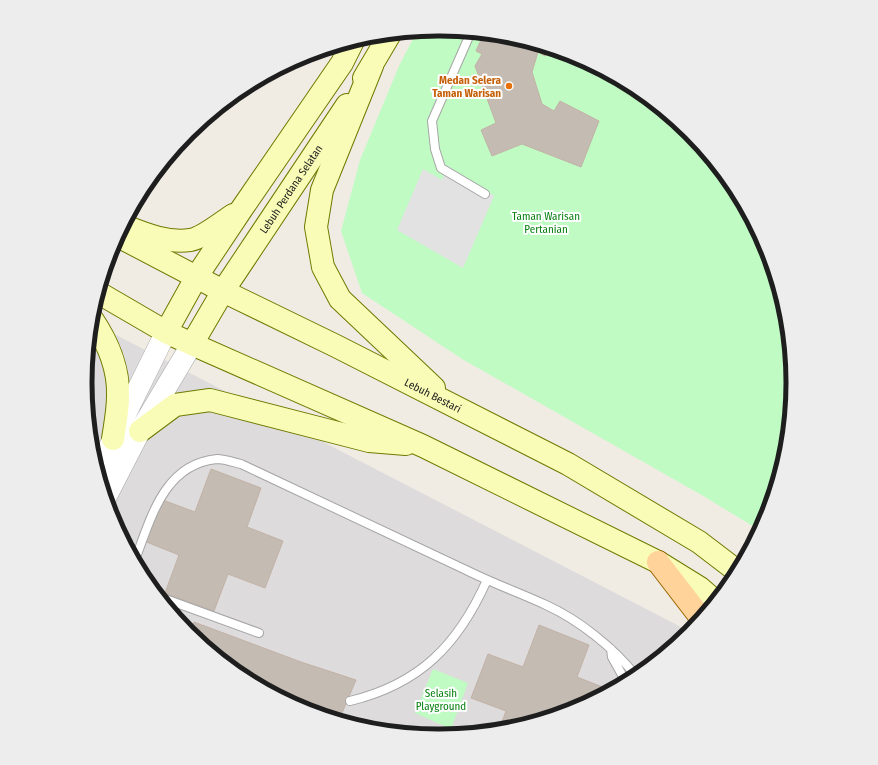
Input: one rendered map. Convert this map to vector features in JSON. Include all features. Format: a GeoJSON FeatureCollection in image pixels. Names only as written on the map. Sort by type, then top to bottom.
{"type":"FeatureCollection","features":[{"type":"Feature","properties":{"kind":"main road","name":"Lebuh Perdana Selatan"},"geometry":{"type":"LineString","coordinates":[[192,344],[223,291],[372,66],[386,40]]}},
{"type":"Feature","properties":{"kind":"main road"},"geometry":{"type":"LineString","coordinates":[[166,332],[197,276],[342,63],[350,48]]}},
{"type":"Feature","properties":{"kind":"main road"},"geometry":{"type":"LineString","coordinates":[[372,66],[322,190],[316,227],[323,267],[340,299],[454,406]]}},
{"type":"Feature","properties":{"kind":"main road"},"geometry":{"type":"LineString","coordinates":[[129,228],[154,238],[191,240],[214,228],[241,210]]}},
{"type":"Feature","properties":{"kind":"main road","name":"Lebuh Bestari"},"geometry":{"type":"LineString","coordinates":[[124,239],[223,291],[568,464],[699,542],[732,567]]}},
{"type":"Feature","properties":{"kind":"main road"},"geometry":{"type":"LineString","coordinates":[[103,296],[166,332],[423,446],[658,562],[700,588],[711,597]]}},
{"type":"Feature","properties":{"kind":"main road"},"geometry":{"type":"LineString","coordinates":[[97,326],[101,332],[115,365],[118,396],[113,439]]}},
{"type":"Feature","properties":{"kind":"main road"},"geometry":{"type":"LineString","coordinates":[[140,430],[175,405],[210,400],[369,441],[423,446]]}},
{"type":"Feature","properties":{"kind":"main road"},"geometry":{"type":"LineString","coordinates":[[658,562],[698,614]]}},
{"type":"Feature","properties":{"kind":"street"},"geometry":{"type":"LineString","coordinates":[[102,462],[166,332]]}},
{"type":"Feature","properties":{"kind":"street"},"geometry":{"type":"LineString","coordinates":[[110,490],[140,430],[192,344]]}},
{"type":"Feature","properties":{"kind":"lane"},"geometry":{"type":"LineString","coordinates":[[469,38],[432,121],[435,149],[441,168],[485,194]]}},
{"type":"Feature","properties":{"kind":"lane"},"geometry":{"type":"LineString","coordinates":[[138,553],[160,496],[176,476],[196,464],[218,459],[241,464],[487,580],[548,606],[580,626],[611,649],[632,671]]}},
{"type":"Feature","properties":{"kind":"lane"},"geometry":{"type":"LineString","coordinates":[[350,701],[375,695],[416,674],[450,643],[474,609],[487,580]]}},
{"type":"Feature","properties":{"kind":"lane"},"geometry":{"type":"LineString","coordinates":[[170,601],[260,633]]}},
{"type":"Feature","properties":{"kind":"lane"},"geometry":{"type":"LineString","coordinates":[[611,649],[612,658],[623,677]]}},
{"type":"Feature","properties":{"kind":"shaded area"},"geometry":{"type":"Polygon","coordinates":[[[448,166],[494,196],[463,268],[397,230],[423,169],[442,180],[448,166]]]}},
{"type":"Feature","properties":{"kind":"shaded area"},"geometry":{"type":"Polygon","coordinates":[[[97,325],[683,629],[650,657],[632,671],[612,683],[572,703],[550,711],[484,726],[439,729],[394,726],[371,722],[328,711],[306,703],[266,683],[246,671],[228,657],[194,628],[178,611],[151,575],[128,536],[104,472],[95,428],[92,382],[97,325]]]}},
{"type":"Feature","properties":{"kind":"green space","name":"Taman Warisan Pertanian"},"geometry":{"type":"Polygon","coordinates":[[[439,36],[484,39],[550,54],[572,62],[632,94],[684,137],[714,172],[739,209],[759,250],[774,293],[783,337],[786,382],[783,428],[774,472],[754,527],[705,497],[462,359],[362,293],[341,231],[360,160],[399,66],[414,37],[416,37],[439,36]]]}},
{"type":"Feature","properties":{"kind":"green space","name":"Selasih Playground"},"geometry":{"type":"Polygon","coordinates":[[[433,669],[468,683],[451,728],[415,713],[433,669]]]}},
{"type":"Feature","properties":{"kind":"building","name":"Medan Selera Taman Warisan"},"geometry":{"type":"Polygon","coordinates":[[[481,39],[507,43],[546,53],[545,56],[538,52],[532,72],[542,104],[554,111],[560,101],[599,121],[581,167],[522,144],[492,156],[481,130],[496,123],[475,66],[482,54],[476,51],[481,39]]]}},
{"type":"Feature","properties":{"kind":"building"},"geometry":{"type":"Polygon","coordinates":[[[211,469],[261,488],[247,527],[283,541],[265,588],[228,574],[214,611],[165,593],[179,555],[144,541],[160,499],[195,512],[211,469]]]}},
{"type":"Feature","properties":{"kind":"building"},"geometry":{"type":"Polygon","coordinates":[[[194,622],[301,662],[356,680],[341,715],[306,703],[266,683],[246,671],[192,626],[194,622]]]}},
{"type":"Feature","properties":{"kind":"building"},"geometry":{"type":"Polygon","coordinates":[[[539,625],[589,645],[577,677],[603,687],[572,703],[550,711],[502,723],[506,711],[471,698],[488,654],[523,667],[539,625]]]}},
{"type":"Feature","properties":{"kind":"place","name":"Medan Selera Taman Warisan"},"geometry":{"type":"Point","coordinates":[509,86]}}]}
